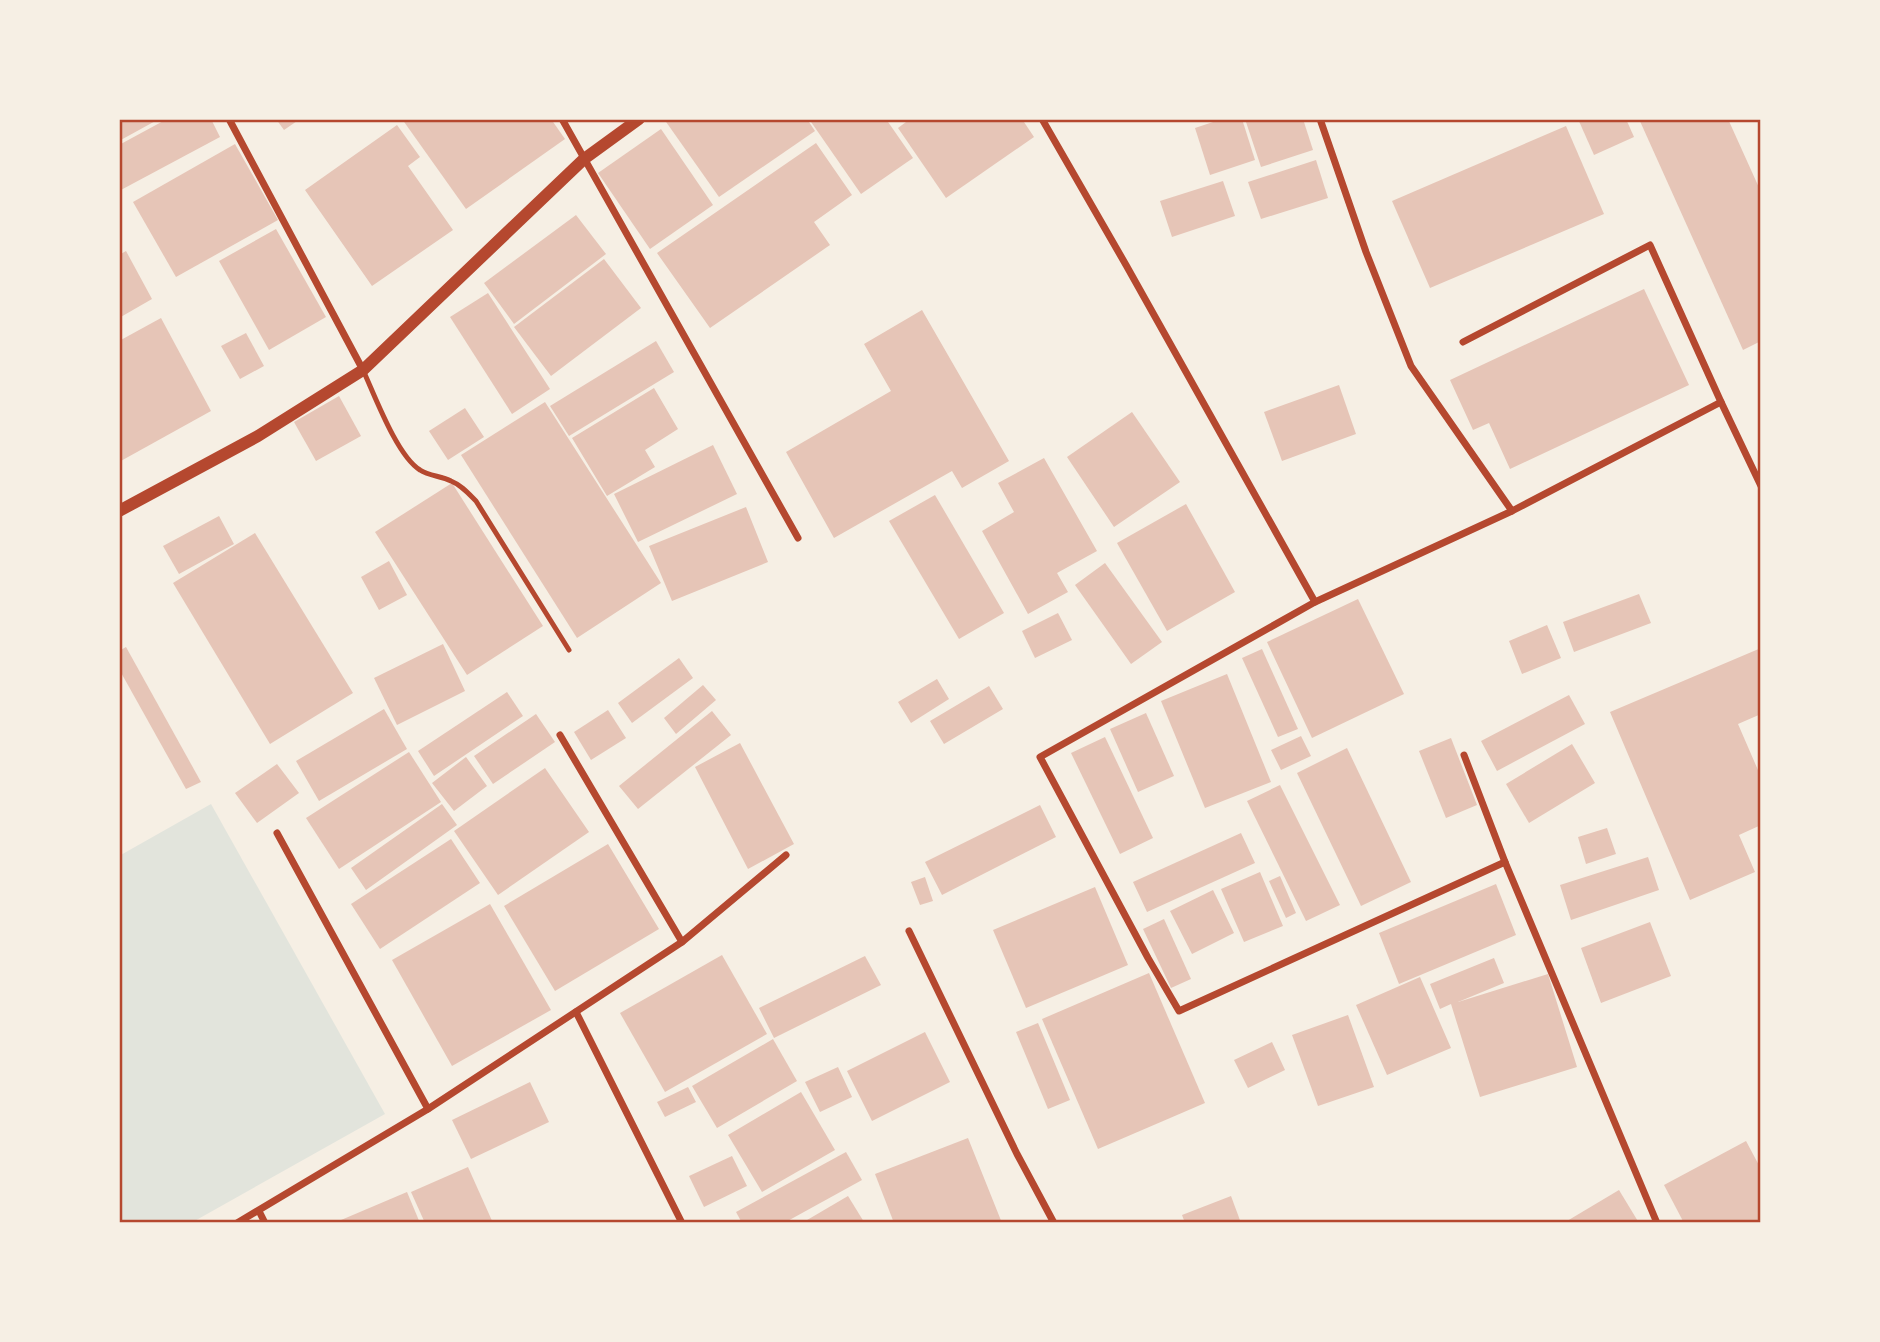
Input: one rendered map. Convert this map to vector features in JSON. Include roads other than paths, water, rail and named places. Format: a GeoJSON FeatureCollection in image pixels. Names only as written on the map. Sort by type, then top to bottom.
{"type":"FeatureCollection","features":[{"type":"Feature","properties":{"kind":"street"},"geometry":{"type":"LineString","coordinates":[[229,119],[363,370]]}},
{"type":"Feature","properties":{"kind":"street"},"geometry":{"type":"LineString","coordinates":[[562,119],[798,538]]}},
{"type":"Feature","properties":{"kind":"street"},"geometry":{"type":"LineString","coordinates":[[119,511],[258,436],[363,370],[584,159],[639,119]]}},
{"type":"Feature","properties":{"kind":"street"},"geometry":{"type":"LineString","coordinates":[[1042,119],[1315,602]]}},
{"type":"Feature","properties":{"kind":"street"},"geometry":{"type":"LineString","coordinates":[[1320,119],[1366,252],[1411,366],[1512,511]]}},
{"type":"Feature","properties":{"kind":"street"},"geometry":{"type":"LineString","coordinates":[[1463,342],[1650,245],[1761,486]]}},
{"type":"Feature","properties":{"kind":"street"},"geometry":{"type":"LineString","coordinates":[[1506,862],[1179,1011],[1040,757],[1315,602],[1512,511],[1721,402]]}},
{"type":"Feature","properties":{"kind":"street"},"geometry":{"type":"LineString","coordinates":[[560,735],[682,942]]}},
{"type":"Feature","properties":{"kind":"street"},"geometry":{"type":"LineString","coordinates":[[1464,755],[1657,1223]]}},
{"type":"Feature","properties":{"kind":"street"},"geometry":{"type":"LineString","coordinates":[[277,833],[428,1109]]}},
{"type":"Feature","properties":{"kind":"street"},"geometry":{"type":"LineString","coordinates":[[237,1223],[428,1109],[682,942],[786,855]]}},
{"type":"Feature","properties":{"kind":"street"},"geometry":{"type":"LineString","coordinates":[[909,931],[1017,1154],[1054,1223]]}},
{"type":"Feature","properties":{"kind":"street"},"geometry":{"type":"LineString","coordinates":[[576,1012],[682,1223]]}},
{"type":"Feature","properties":{"kind":"street"},"geometry":{"type":"LineString","coordinates":[[259,1211],[265,1223]]}},
{"type":"Feature","properties":{"kind":"lane"},"geometry":{"type":"LineString","coordinates":[[363,370],[396,440],[411,463],[421,470],[461,486],[476,501],[569,650]]}}]}
